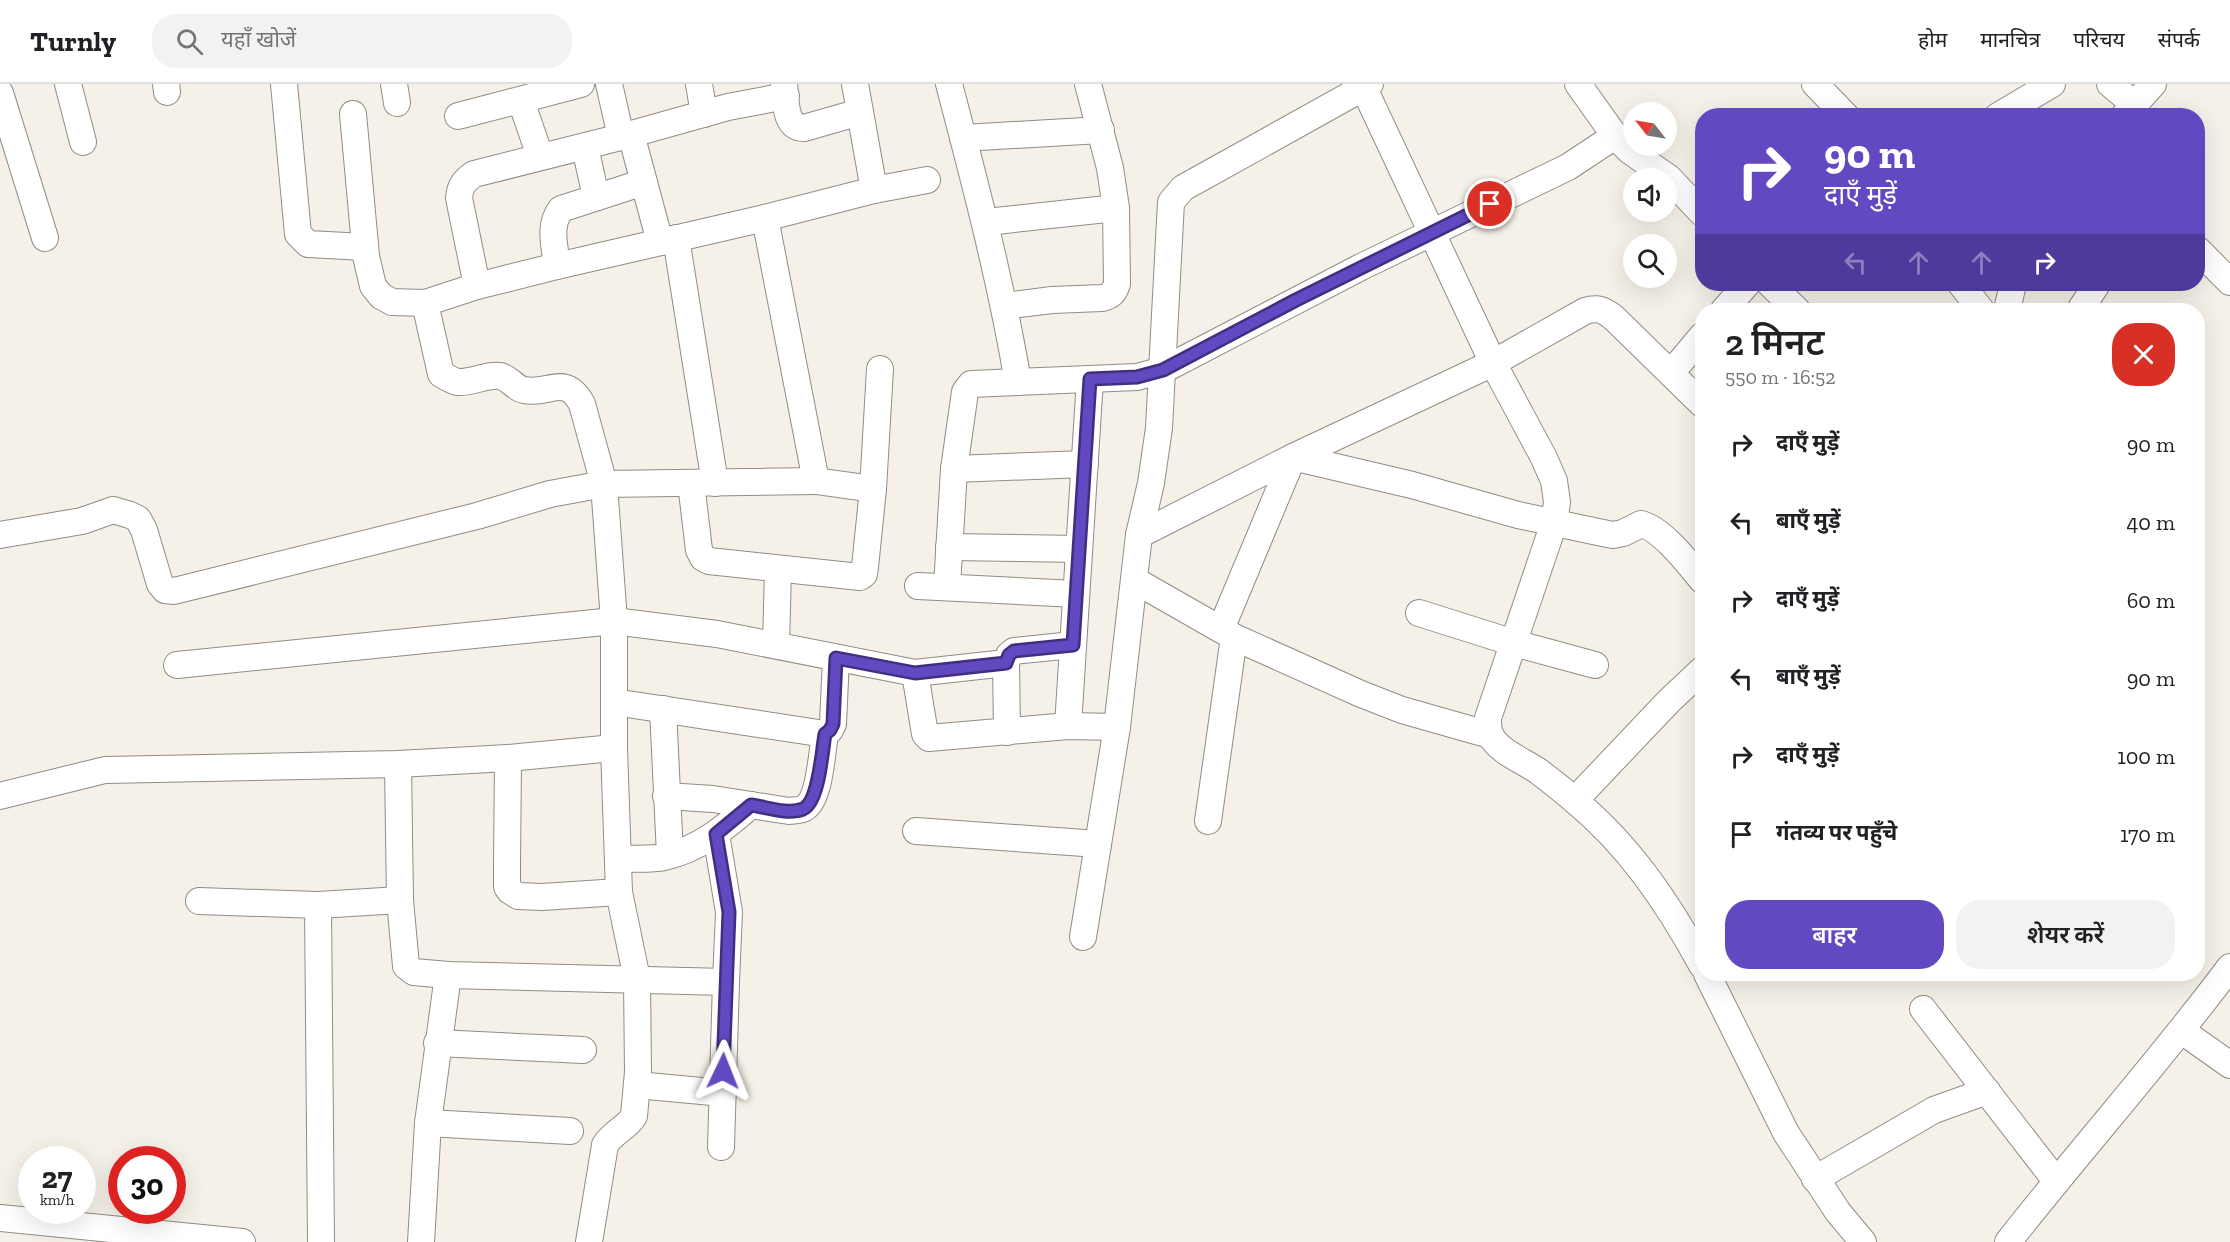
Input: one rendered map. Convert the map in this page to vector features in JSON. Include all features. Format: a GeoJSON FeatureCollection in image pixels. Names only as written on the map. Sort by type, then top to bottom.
{"type":"FeatureCollection","features":[{"type":"Feature","properties":{"kind":"street"},"geometry":{"type":"LineString","coordinates":[[68,84],[83,142]]}},
{"type":"Feature","properties":{"kind":"street"},"geometry":{"type":"LineString","coordinates":[[284,84],[298,234],[308,244],[365,247]]}},
{"type":"Feature","properties":{"kind":"street"},"geometry":{"type":"LineString","coordinates":[[458,116],[581,84]]}},
{"type":"Feature","properties":{"kind":"street"},"geometry":{"type":"LineString","coordinates":[[609,84],[626,136],[668,240],[703,483],[699,550],[703,558],[719,563],[778,570],[860,577],[864,574],[873,489],[880,369]]}},
{"type":"Feature","properties":{"kind":"street"},"geometry":{"type":"LineString","coordinates":[[699,84],[704,114]]}},
{"type":"Feature","properties":{"kind":"street"},"geometry":{"type":"LineString","coordinates":[[855,84],[874,190]]}},
{"type":"Feature","properties":{"kind":"street"},"geometry":{"type":"LineString","coordinates":[[949,84],[986,222],[1018,382]]}},
{"type":"Feature","properties":{"kind":"street"},"geometry":{"type":"LineString","coordinates":[[1004,306],[1109,296],[1114,292],[1117,284],[1116,208],[1110,168],[1088,84]]}},
{"type":"Feature","properties":{"kind":"street"},"geometry":{"type":"LineString","coordinates":[[1578,84],[1616,136],[1630,151],[1669,178],[1695,206]]}},
{"type":"Feature","properties":{"kind":"street"},"geometry":{"type":"LineString","coordinates":[[1815,84],[1838,108]]}},
{"type":"Feature","properties":{"kind":"street"},"geometry":{"type":"LineString","coordinates":[[2012,108],[2052,84]]}},
{"type":"Feature","properties":{"kind":"street"},"geometry":{"type":"LineString","coordinates":[[2110,84],[2128,108]]}},
{"type":"Feature","properties":{"kind":"street"},"geometry":{"type":"LineString","coordinates":[[2131,108],[2153,84]]}},
{"type":"Feature","properties":{"kind":"street"},"geometry":{"type":"LineString","coordinates":[[1083,937],[1117,727],[1139,535],[1151,483],[1159,428],[1171,202],[1183,188],[1365,85],[1493,363],[1554,481],[1557,502],[1554,522],[1488,718],[1490,735],[1498,746],[1538,771],[1575,800],[1614,836],[1651,881],[1678,921],[1695,952]]}},
{"type":"Feature","properties":{"kind":"street"},"geometry":{"type":"LineString","coordinates":[[477,285],[459,198],[460,188],[465,180],[474,174],[626,136],[785,90],[789,117],[792,125],[798,128],[860,112]]}},
{"type":"Feature","properties":{"kind":"street"},"geometry":{"type":"LineString","coordinates":[[0,93],[45,237]]}},
{"type":"Feature","properties":{"kind":"street"},"geometry":{"type":"LineString","coordinates":[[522,101],[540,156]]}},
{"type":"Feature","properties":{"kind":"street"},"geometry":{"type":"LineString","coordinates":[[353,114],[365,247],[373,286],[381,296],[392,302],[425,303],[477,285],[765,218],[874,190],[927,180]]}},
{"type":"Feature","properties":{"kind":"street"},"geometry":{"type":"LineString","coordinates":[[963,138],[1101,130]]}},
{"type":"Feature","properties":{"kind":"street"},"geometry":{"type":"LineString","coordinates":[[947,587],[954,469],[967,388],[971,384],[1137,377],[1163,370],[1432,231],[1568,167],[1616,136]]}},
{"type":"Feature","properties":{"kind":"street"},"geometry":{"type":"LineString","coordinates":[[585,147],[596,197]]}},
{"type":"Feature","properties":{"kind":"street"},"geometry":{"type":"LineString","coordinates":[[557,266],[552,227],[555,216],[561,209],[644,182]]}},
{"type":"Feature","properties":{"kind":"street"},"geometry":{"type":"LineString","coordinates":[[986,222],[1116,208]]}},
{"type":"Feature","properties":{"kind":"street"},"geometry":{"type":"LineString","coordinates":[[765,218],[816,482]]}},
{"type":"Feature","properties":{"kind":"street"},"geometry":{"type":"LineString","coordinates":[[2205,257],[2230,282]]}},
{"type":"Feature","properties":{"kind":"street"},"geometry":{"type":"LineString","coordinates":[[1730,303],[1741,291]]}},
{"type":"Feature","properties":{"kind":"street"},"geometry":{"type":"LineString","coordinates":[[1777,291],[1790,303]]}},
{"type":"Feature","properties":{"kind":"street"},"geometry":{"type":"LineString","coordinates":[[1967,291],[1976,303]]}},
{"type":"Feature","properties":{"kind":"street"},"geometry":{"type":"LineString","coordinates":[[425,303],[441,374],[458,382],[499,376],[526,391],[561,387],[576,392],[582,404],[604,484],[614,621],[614,748],[619,892],[637,979],[638,1085],[634,1116],[630,1122],[610,1137],[605,1145],[589,1242]]}},
{"type":"Feature","properties":{"kind":"street"},"geometry":{"type":"LineString","coordinates":[[1139,535],[1293,457],[1493,363],[1594,308],[1604,310],[1614,318],[1695,397]]}},
{"type":"Feature","properties":{"kind":"street"},"geometry":{"type":"LineString","coordinates":[[1671,373],[1695,344]]}},
{"type":"Feature","properties":{"kind":"street"},"geometry":{"type":"LineString","coordinates":[[1068,726],[1090,379]]}},
{"type":"Feature","properties":{"kind":"street"},"geometry":{"type":"LineString","coordinates":[[1293,457],[1412,485],[1518,515],[1613,535],[1641,524],[1648,525],[1695,572]]}},
{"type":"Feature","properties":{"kind":"street"},"geometry":{"type":"LineString","coordinates":[[1208,821],[1228,633],[1293,457]]}},
{"type":"Feature","properties":{"kind":"street"},"geometry":{"type":"LineString","coordinates":[[954,469],[1085,464]]}},
{"type":"Feature","properties":{"kind":"street"},"geometry":{"type":"LineString","coordinates":[[0,535],[82,521],[113,510],[130,515],[138,519],[144,530],[160,584],[165,590],[174,591],[477,516],[550,494],[604,484],[816,482],[873,489]]}},
{"type":"Feature","properties":{"kind":"street"},"geometry":{"type":"LineString","coordinates":[[949,547],[1079,549]]}},
{"type":"Feature","properties":{"kind":"street"},"geometry":{"type":"LineString","coordinates":[[776,645],[778,570]]}},
{"type":"Feature","properties":{"kind":"street"},"geometry":{"type":"LineString","coordinates":[[1134,580],[1228,633],[1402,710],[1490,735]]}},
{"type":"Feature","properties":{"kind":"street"},"geometry":{"type":"LineString","coordinates":[[918,586],[1076,594]]}},
{"type":"Feature","properties":{"kind":"street"},"geometry":{"type":"LineString","coordinates":[[1419,613],[1514,643],[1595,665]]}},
{"type":"Feature","properties":{"kind":"street"},"geometry":{"type":"LineString","coordinates":[[177,665],[614,621],[717,634],[915,673],[1006,663]]}},
{"type":"Feature","properties":{"kind":"street"},"geometry":{"type":"LineString","coordinates":[[1007,732],[1006,663],[1009,655],[1014,651],[1073,645]]}},
{"type":"Feature","properties":{"kind":"street"},"geometry":{"type":"LineString","coordinates":[[666,796],[789,811],[801,810],[808,806],[815,792],[825,734],[833,724],[836,658]]}},
{"type":"Feature","properties":{"kind":"street"},"geometry":{"type":"LineString","coordinates":[[915,673],[925,734],[929,738],[1068,726],[1117,727]]}},
{"type":"Feature","properties":{"kind":"street"},"geometry":{"type":"LineString","coordinates":[[1575,800],[1668,701],[1695,676]]}},
{"type":"Feature","properties":{"kind":"street"},"geometry":{"type":"LineString","coordinates":[[614,702],[825,734]]}},
{"type":"Feature","properties":{"kind":"street"},"geometry":{"type":"LineString","coordinates":[[663,709],[670,855]]}},
{"type":"Feature","properties":{"kind":"street"},"geometry":{"type":"LineString","coordinates":[[0,796],[105,770],[398,764],[508,759],[614,748]]}},
{"type":"Feature","properties":{"kind":"street"},"geometry":{"type":"LineString","coordinates":[[508,759],[507,877],[510,891],[518,896],[542,897],[619,892]]}},
{"type":"Feature","properties":{"kind":"street"},"geometry":{"type":"LineString","coordinates":[[398,764],[399,900],[406,966],[414,972],[448,975],[726,982]]}},
{"type":"Feature","properties":{"kind":"street"},"geometry":{"type":"LineString","coordinates":[[618,859],[670,855],[693,847],[716,834],[751,805]]}},
{"type":"Feature","properties":{"kind":"street"},"geometry":{"type":"LineString","coordinates":[[916,831],[1098,844]]}},
{"type":"Feature","properties":{"kind":"street"},"geometry":{"type":"LineString","coordinates":[[716,834],[729,912],[721,1147]]}},
{"type":"Feature","properties":{"kind":"street"},"geometry":{"type":"LineString","coordinates":[[198,901],[318,904],[399,900]]}},
{"type":"Feature","properties":{"kind":"street"},"geometry":{"type":"LineString","coordinates":[[318,904],[321,1242]]}},
{"type":"Feature","properties":{"kind":"street"},"geometry":{"type":"LineString","coordinates":[[2008,1242],[2056,1180],[2182,1031],[2230,968]]}},
{"type":"Feature","properties":{"kind":"street"},"geometry":{"type":"LineString","coordinates":[[421,1242],[428,1123],[448,975]]}},
{"type":"Feature","properties":{"kind":"street"},"geometry":{"type":"LineString","coordinates":[[1710,981],[1786,1133],[1838,1212],[1863,1242]]}},
{"type":"Feature","properties":{"kind":"street"},"geometry":{"type":"LineString","coordinates":[[1923,1009],[2056,1180]]}},
{"type":"Feature","properties":{"kind":"street"},"geometry":{"type":"LineString","coordinates":[[2182,1031],[2230,1065]]}},
{"type":"Feature","properties":{"kind":"street"},"geometry":{"type":"LineString","coordinates":[[437,1043],[583,1050]]}},
{"type":"Feature","properties":{"kind":"street"},"geometry":{"type":"LineString","coordinates":[[638,1085],[723,1093]]}},
{"type":"Feature","properties":{"kind":"street"},"geometry":{"type":"LineString","coordinates":[[1815,1179],[1934,1110],[1988,1091]]}},
{"type":"Feature","properties":{"kind":"street"},"geometry":{"type":"LineString","coordinates":[[428,1123],[570,1131]]}},
{"type":"Feature","properties":{"kind":"street"},"geometry":{"type":"LineString","coordinates":[[0,1218],[242,1242]]}},
{"type":"Feature","properties":{"kind":"route"},"geometry":{"type":"LineString","coordinates":[[723,1071],[729,912],[716,834],[751,805],[789,811],[801,810],[808,806],[815,792],[825,734],[830,730],[835,714],[836,658],[915,673],[1006,663],[1009,655],[1014,651],[1073,645],[1090,379],[1137,377],[1163,370],[1296,300],[1490,204]]}}]}
